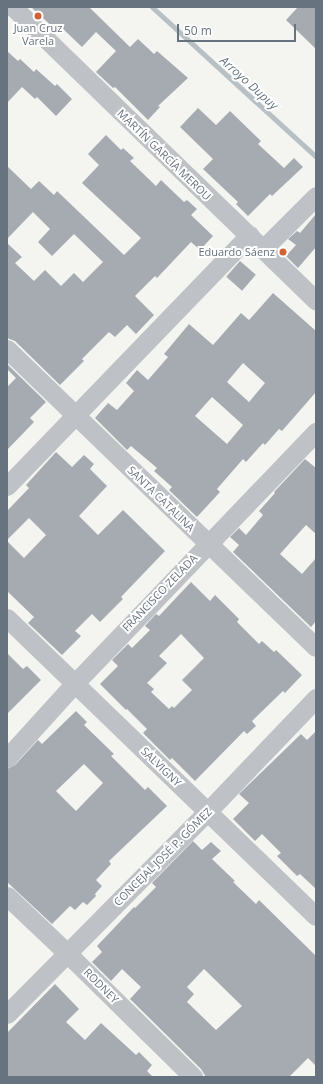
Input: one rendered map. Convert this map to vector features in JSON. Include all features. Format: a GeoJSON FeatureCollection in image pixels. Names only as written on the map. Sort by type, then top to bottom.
{"type":"FeatureCollection","features":[{"type":"Feature","properties":{"kind":"street","name":"MARTÍN GARCÍA MEROU"},"geometry":{"type":"LineString","coordinates":[[13,7],[316,301]]}},
{"type":"Feature","properties":{"kind":"street"},"geometry":{"type":"LineString","coordinates":[[263,249],[316,196]]}},
{"type":"Feature","properties":{"kind":"street"},"geometry":{"type":"LineString","coordinates":[[7,486],[249,235]]}},
{"type":"Feature","properties":{"kind":"street","name":"SANTA CATALINA"},"geometry":{"type":"LineString","coordinates":[[7,349],[316,648]]}},
{"type":"Feature","properties":{"kind":"street","name":"FRANCISCO ZELADA"},"geometry":{"type":"LineString","coordinates":[[7,758],[75,683],[316,432]]}},
{"type":"Feature","properties":{"kind":"street","name":"SALVIGNY"},"geometry":{"type":"LineString","coordinates":[[7,618],[316,916]]}},
{"type":"Feature","properties":{"kind":"street","name":"CONCEJAL JOSÉ P. GÓMEZ"},"geometry":{"type":"LineString","coordinates":[[7,1014],[207,812],[316,698]]}},
{"type":"Feature","properties":{"kind":"street","name":"RODNEY"},"geometry":{"type":"LineString","coordinates":[[7,896],[68,953],[193,1077]]}},
{"type":"Feature","properties":{"kind":"building"},"geometry":{"type":"Polygon","coordinates":[[[31,7],[89,7],[130,47],[138,39],[154,54],[157,51],[188,78],[158,106],[160,107],[148,120],[115,87],[113,88],[96,72],[116,51],[96,32],[82,47],[62,28],[58,32],[31,7]]]}},
{"type":"Feature","properties":{"kind":"building"},"geometry":{"type":"Polygon","coordinates":[[[298,7],[316,7],[316,49],[286,20],[298,7]]]}},
{"type":"Feature","properties":{"kind":"building"},"geometry":{"type":"Polygon","coordinates":[[[7,51],[18,61],[20,59],[34,72],[36,69],[55,86],[57,84],[72,99],[56,116],[37,97],[35,99],[22,87],[7,103],[7,51]]]}},
{"type":"Feature","properties":{"kind":"building"},"geometry":{"type":"Polygon","coordinates":[[[198,108],[216,125],[230,111],[261,141],[258,144],[284,168],[294,158],[303,167],[272,196],[270,194],[248,216],[236,204],[238,202],[203,169],[213,159],[180,127],[198,108]]]}},
{"type":"Feature","properties":{"kind":"building"},"geometry":{"type":"Polygon","coordinates":[[[106,135],[121,150],[123,148],[134,158],[130,161],[156,186],[161,180],[184,202],[187,200],[197,209],[191,215],[213,236],[200,250],[191,242],[157,278],[155,276],[135,296],[154,315],[136,334],[127,325],[115,337],[109,332],[82,359],[84,361],[60,385],[15,341],[7,338],[7,243],[22,257],[15,263],[34,281],[45,270],[61,286],[74,273],[83,282],[103,262],[74,234],[52,256],[38,242],[50,229],[33,212],[7,239],[7,166],[31,189],[39,181],[54,195],[57,191],[124,255],[141,238],[82,183],[99,165],[88,154],[106,135]]]}},
{"type":"Feature","properties":{"kind":"building"},"geometry":{"type":"Polygon","coordinates":[[[316,214],[316,247],[298,268],[286,256],[296,245],[288,239],[297,231],[300,233],[316,214]]]}},
{"type":"Feature","properties":{"kind":"building"},"geometry":{"type":"Polygon","coordinates":[[[240,261],[256,275],[242,291],[226,277],[240,261]]]}},
{"type":"Feature","properties":{"kind":"building"},"geometry":{"type":"Polygon","coordinates":[[[273,293],[316,331],[316,392],[282,431],[279,429],[265,445],[263,443],[246,462],[243,459],[217,489],[220,492],[197,517],[169,490],[172,487],[154,471],[157,468],[131,446],[127,450],[95,418],[108,403],[117,410],[134,391],[126,383],[137,370],[148,380],[168,357],[164,354],[189,324],[213,345],[241,313],[249,320],[273,293]],[[243,363],[227,382],[249,402],[265,383],[243,363]],[[212,397],[195,416],[227,444],[243,425],[212,397]]]}},
{"type":"Feature","properties":{"kind":"building"},"geometry":{"type":"Polygon","coordinates":[[[7,364],[46,402],[30,418],[34,422],[7,450],[7,387],[16,378],[7,369],[7,364]]]}},
{"type":"Feature","properties":{"kind":"building"},"geometry":{"type":"Polygon","coordinates":[[[56,452],[72,467],[84,455],[94,464],[90,469],[107,486],[79,516],[98,535],[123,510],[165,551],[121,597],[123,599],[100,622],[92,614],[75,631],[81,636],[62,655],[28,623],[34,617],[7,591],[7,541],[24,558],[46,535],[29,518],[7,540],[7,511],[29,488],[26,485],[56,452]]]}},
{"type":"Feature","properties":{"kind":"building"},"geometry":{"type":"Polygon","coordinates":[[[305,459],[316,468],[316,534],[306,525],[280,554],[302,574],[316,558],[316,621],[311,627],[233,552],[239,545],[230,537],[239,528],[246,535],[263,515],[259,511],[275,493],[274,492],[305,459]]]}},
{"type":"Feature","properties":{"kind":"building"},"geometry":{"type":"Polygon","coordinates":[[[191,582],[210,601],[215,595],[239,619],[237,622],[259,644],[262,641],[274,652],[276,650],[302,675],[285,693],[283,691],[252,721],[256,726],[247,734],[244,731],[195,781],[172,758],[170,760],[143,733],[147,729],[100,684],[118,666],[112,660],[128,644],[132,648],[150,630],[145,626],[156,614],[159,616],[191,582]],[[181,634],[159,656],[167,663],[147,683],[154,689],[151,692],[169,709],[172,706],[174,708],[192,690],[182,680],[204,658],[181,634]]]}},
{"type":"Feature","properties":{"kind":"building"},"geometry":{"type":"Polygon","coordinates":[[[7,653],[23,669],[27,666],[41,680],[7,714],[7,653]]]}},
{"type":"Feature","properties":{"kind":"building"},"geometry":{"type":"Polygon","coordinates":[[[76,711],[87,722],[84,725],[114,754],[111,756],[145,790],[148,787],[167,806],[109,861],[111,864],[96,880],[102,886],[95,894],[96,896],[87,905],[83,902],[75,910],[70,906],[52,924],[7,882],[7,769],[15,765],[38,740],[42,744],[76,711]],[[84,764],[56,791],[76,811],[103,783],[84,764]]]}},
{"type":"Feature","properties":{"kind":"building"},"geometry":{"type":"Polygon","coordinates":[[[316,731],[316,889],[300,874],[297,876],[277,856],[281,853],[262,834],[255,841],[233,819],[249,803],[239,794],[301,734],[307,740],[316,731]]]}},
{"type":"Feature","properties":{"kind":"building"},"geometry":{"type":"Polygon","coordinates":[[[193,841],[202,850],[211,842],[221,851],[212,859],[235,881],[233,882],[256,904],[259,900],[316,956],[316,1066],[308,1058],[289,1077],[206,1077],[201,1069],[130,999],[141,987],[122,969],[111,981],[92,962],[102,952],[97,946],[134,907],[135,908],[156,887],[152,883],[193,841]],[[204,969],[187,987],[194,994],[187,1002],[216,1030],[242,1006],[204,969]]]}},
{"type":"Feature","properties":{"kind":"building"},"geometry":{"type":"Polygon","coordinates":[[[55,984],[79,1009],[66,1022],[85,1040],[101,1023],[136,1055],[139,1052],[152,1065],[147,1071],[153,1077],[7,1077],[7,1033],[55,984]]]}},
{"type":"Feature","properties":{"kind":"waterway","name":"Arroyo Dupuy"},"geometry":{"type":"LineString","coordinates":[[152,7],[316,157]]}},
{"type":"Feature","properties":{"kind":"place","name":"Juan Cruz Varela"},"geometry":{"type":"Point","coordinates":[38,16]}},
{"type":"Feature","properties":{"kind":"place","name":"Eduardo Sáenz"},"geometry":{"type":"Point","coordinates":[283,252]}}]}
